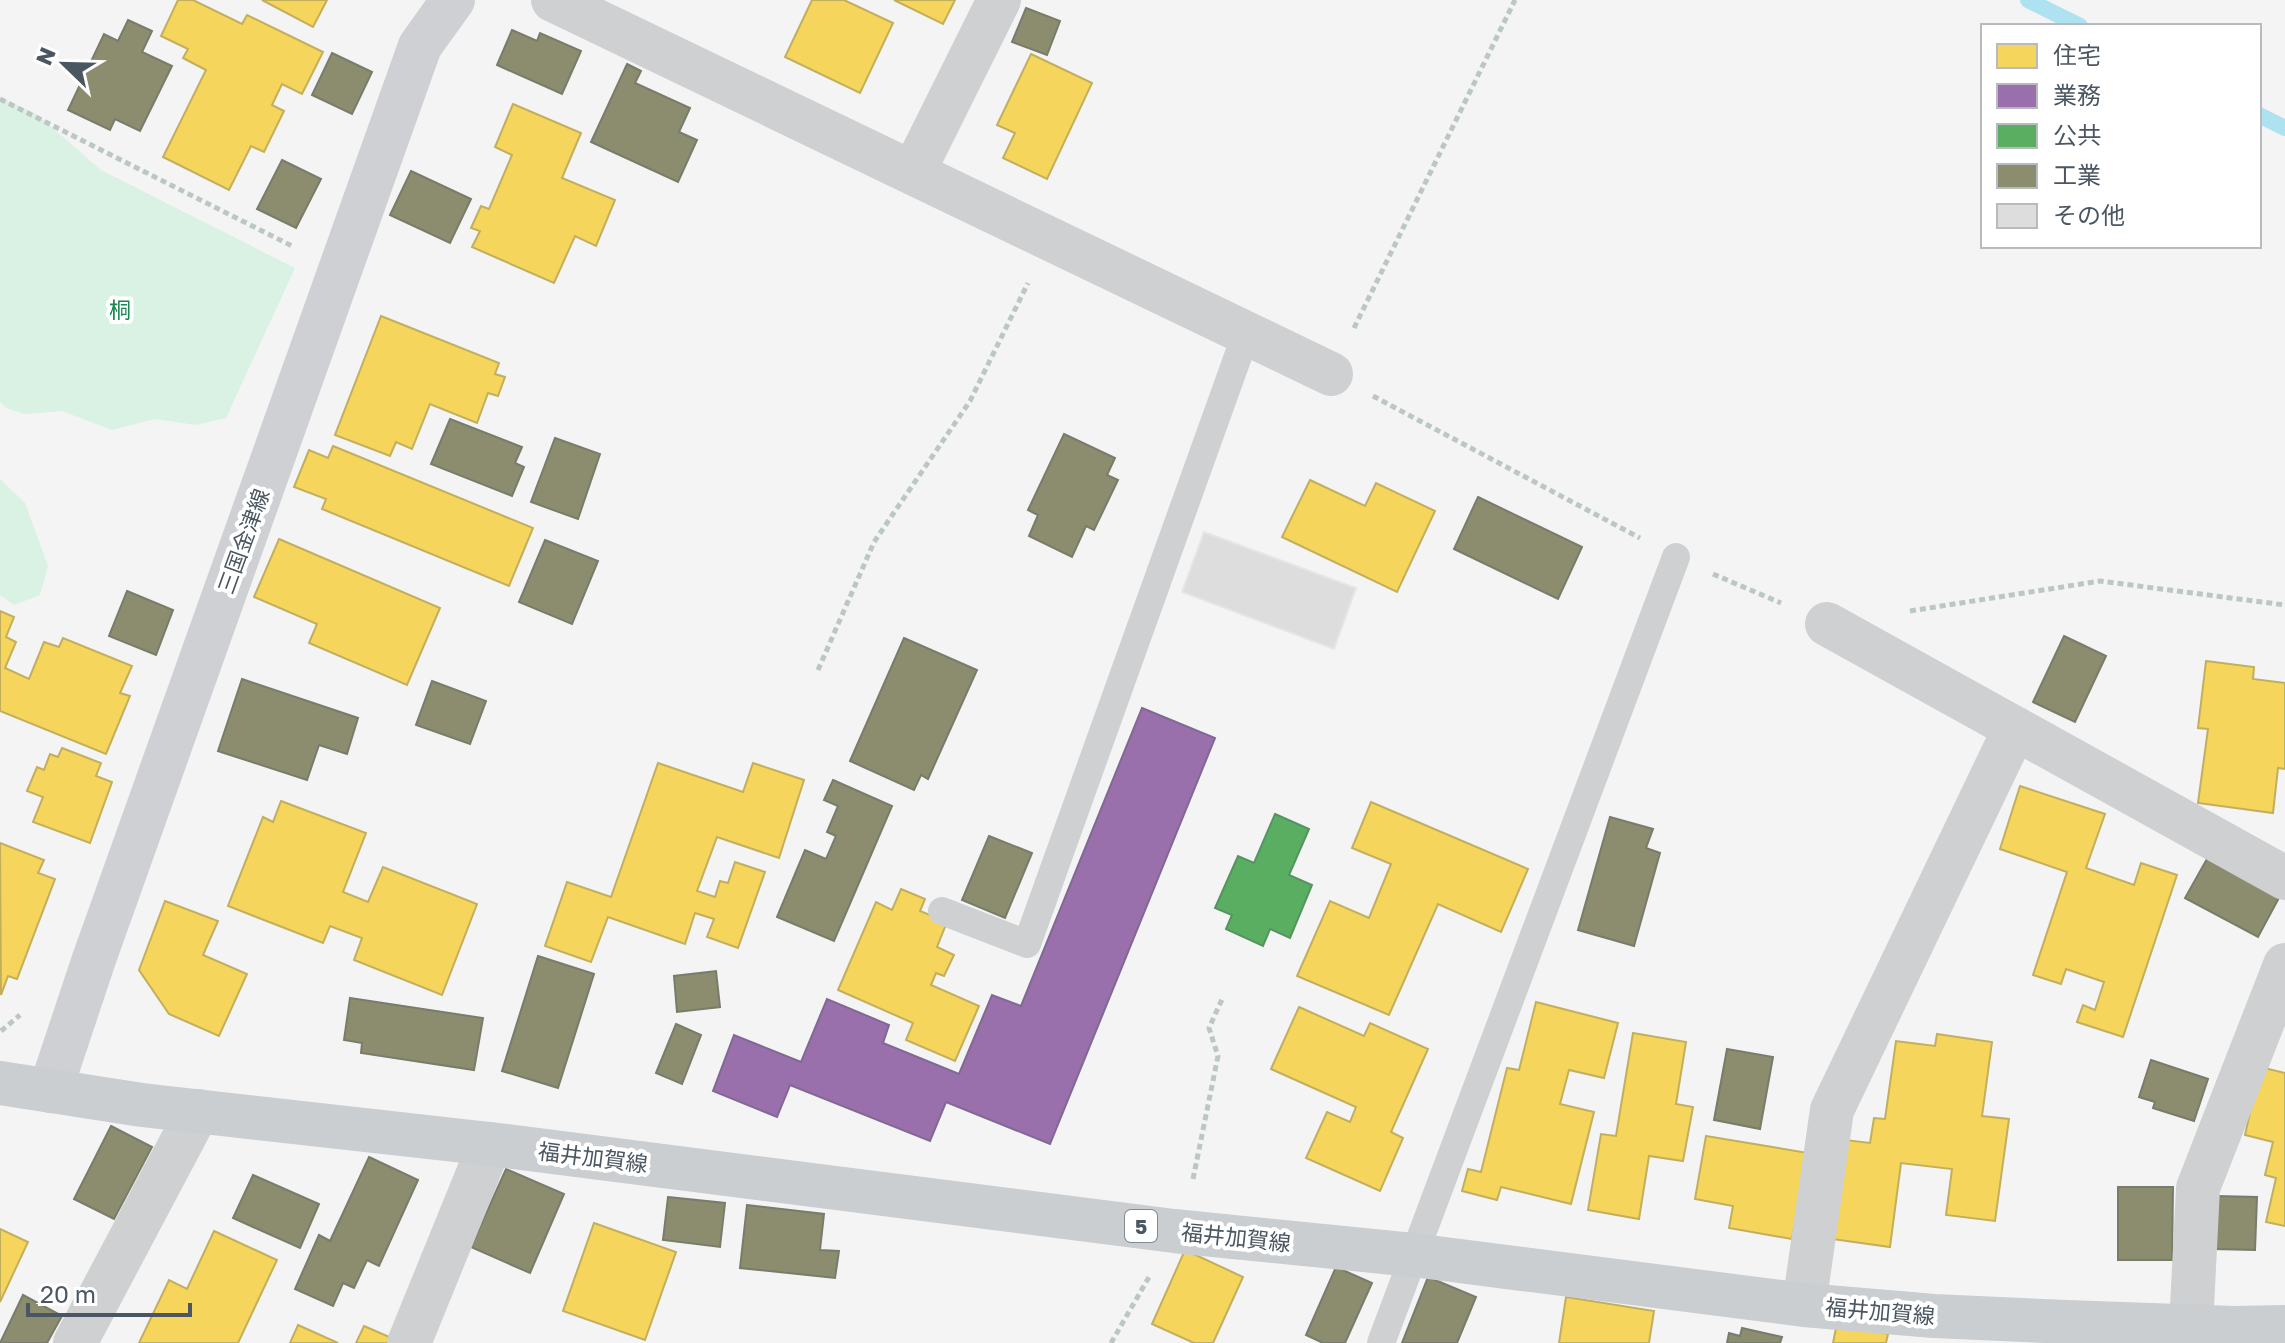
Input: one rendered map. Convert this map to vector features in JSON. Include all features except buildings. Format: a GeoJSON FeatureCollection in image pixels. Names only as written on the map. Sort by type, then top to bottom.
{"type":"FeatureCollection","features":[{"type":"Feature","properties":{"kind":"main road","name":"三国金津線"},"geometry":{"type":"LineString","coordinates":[[50,1091],[94,959],[420,46],[453,0]]}},
{"type":"Feature","properties":{"kind":"main road","name":"福井加賀線"},"geometry":{"type":"LineString","coordinates":[[0,1083],[198,1111],[490,1144],[1174,1231],[1413,1255],[1804,1305],[1934,1316],[2191,1327],[2285,1327]]}},
{"type":"Feature","properties":{"kind":"street"},"geometry":{"type":"LineString","coordinates":[[553,0],[1331,374]]}},
{"type":"Feature","properties":{"kind":"street"},"geometry":{"type":"LineString","coordinates":[[913,173],[999,0]]}},
{"type":"Feature","properties":{"kind":"street"},"geometry":{"type":"LineString","coordinates":[[1827,624],[2285,878]]}},
{"type":"Feature","properties":{"kind":"street"},"geometry":{"type":"LineString","coordinates":[[1804,1305],[1832,1110],[2015,728]]}},
{"type":"Feature","properties":{"kind":"street"},"geometry":{"type":"LineString","coordinates":[[2191,1327],[2198,1188],[2285,965]]}},
{"type":"Feature","properties":{"kind":"street"},"geometry":{"type":"LineString","coordinates":[[75,1343],[198,1111]]}},
{"type":"Feature","properties":{"kind":"street"},"geometry":{"type":"LineString","coordinates":[[409,1343],[490,1144]]}},
{"type":"Feature","properties":{"kind":"lane"},"geometry":{"type":"LineString","coordinates":[[942,911],[1027,944],[1246,334]]}},
{"type":"Feature","properties":{"kind":"lane"},"geometry":{"type":"LineString","coordinates":[[1381,1343],[1676,557]]}},
{"type":"Feature","properties":{"kind":"path"},"geometry":{"type":"LineString","coordinates":[[1515,0],[1331,374],[1676,557],[1827,624]]}},
{"type":"Feature","properties":{"kind":"path"},"geometry":{"type":"LineString","coordinates":[[0,99],[296,248]]}},
{"type":"Feature","properties":{"kind":"path"},"geometry":{"type":"LineString","coordinates":[[818,670],[874,542],[970,401],[1049,238]]}},
{"type":"Feature","properties":{"kind":"path"},"geometry":{"type":"LineString","coordinates":[[1903,612],[2100,581],[2285,605]]}},
{"type":"Feature","properties":{"kind":"path"},"geometry":{"type":"LineString","coordinates":[[1193,1179],[1218,1056],[1209,1028],[1223,997]]}},
{"type":"Feature","properties":{"kind":"path"},"geometry":{"type":"LineString","coordinates":[[1111,1343],[1174,1231]]}},
{"type":"Feature","properties":{"kind":"green space","name":"桐"},"geometry":{"type":"Polygon","coordinates":[[[0,97],[38,115],[101,170],[295,268],[226,418],[196,425],[155,419],[112,430],[62,411],[25,414],[6,408],[0,402],[0,97]]]}},
{"type":"Feature","properties":{"kind":"green space"},"geometry":{"type":"Polygon","coordinates":[[[0,479],[25,503],[48,566],[40,595],[14,605],[0,595],[0,479]]]}},
{"type":"Feature","properties":{"kind":"waterway"},"geometry":{"type":"LineString","coordinates":[[2028,0],[2076,24]]}},
{"type":"Feature","properties":{"kind":"waterway"},"geometry":{"type":"LineString","coordinates":[[2261,116],[2285,128]]}}]}
